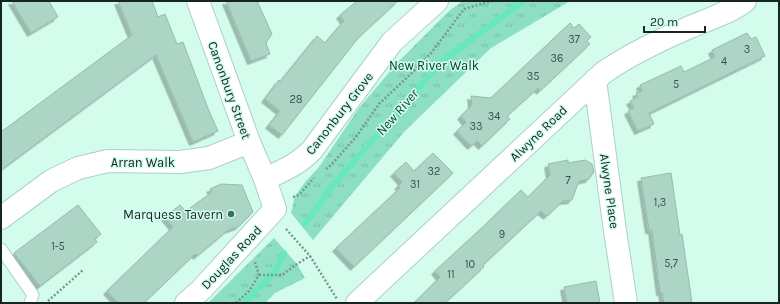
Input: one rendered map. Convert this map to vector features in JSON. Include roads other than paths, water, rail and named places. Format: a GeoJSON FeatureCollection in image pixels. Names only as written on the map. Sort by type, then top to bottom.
{"type":"FeatureCollection","features":[{"type":"Feature","properties":{"kind":"street","name":"Canonbury Street"},"geometry":{"type":"LineString","coordinates":[[198,1],[275,209]]}},
{"type":"Feature","properties":{"kind":"street","name":"Canonbury Grove"},"geometry":{"type":"LineString","coordinates":[[265,179],[296,164],[307,156],[392,42],[437,1]]}},
{"type":"Feature","properties":{"kind":"street","name":"Alwyne Road"},"geometry":{"type":"LineString","coordinates":[[357,303],[603,72],[626,58],[673,34],[728,11],[746,1]]}},
{"type":"Feature","properties":{"kind":"street","name":"Alwyne Place"},"geometry":{"type":"LineString","coordinates":[[595,80],[626,303]]}},
{"type":"Feature","properties":{"kind":"street","name":"Arran Walk"},"geometry":{"type":"LineString","coordinates":[[1,218],[51,181],[78,168],[108,161],[180,162],[209,158],[249,142]]}},
{"type":"Feature","properties":{"kind":"street","name":"Douglas Road"},"geometry":{"type":"LineString","coordinates":[[186,303],[201,290],[275,209]]}},
{"type":"Feature","properties":{"kind":"lane"},"geometry":{"type":"LineString","coordinates":[[1,249],[33,295],[30,303]]}},
{"type":"Feature","properties":{"kind":"waterway","name":"New River"},"geometry":{"type":"LineString","coordinates":[[305,224],[329,190],[440,63],[523,1]]}},
{"type":"Feature","properties":{"kind":"waterway","name":"New River"},"geometry":{"type":"LineString","coordinates":[[244,303],[276,270],[284,253]]}},
{"type":"Feature","properties":{"kind":"place","name":"Marquess Tavern"},"geometry":{"type":"Point","coordinates":[231,214]}},
{"type":"Feature","properties":{"kind":"park label","name":"New River Walk"},"geometry":{"type":"Point","coordinates":[434,65]}}]}
